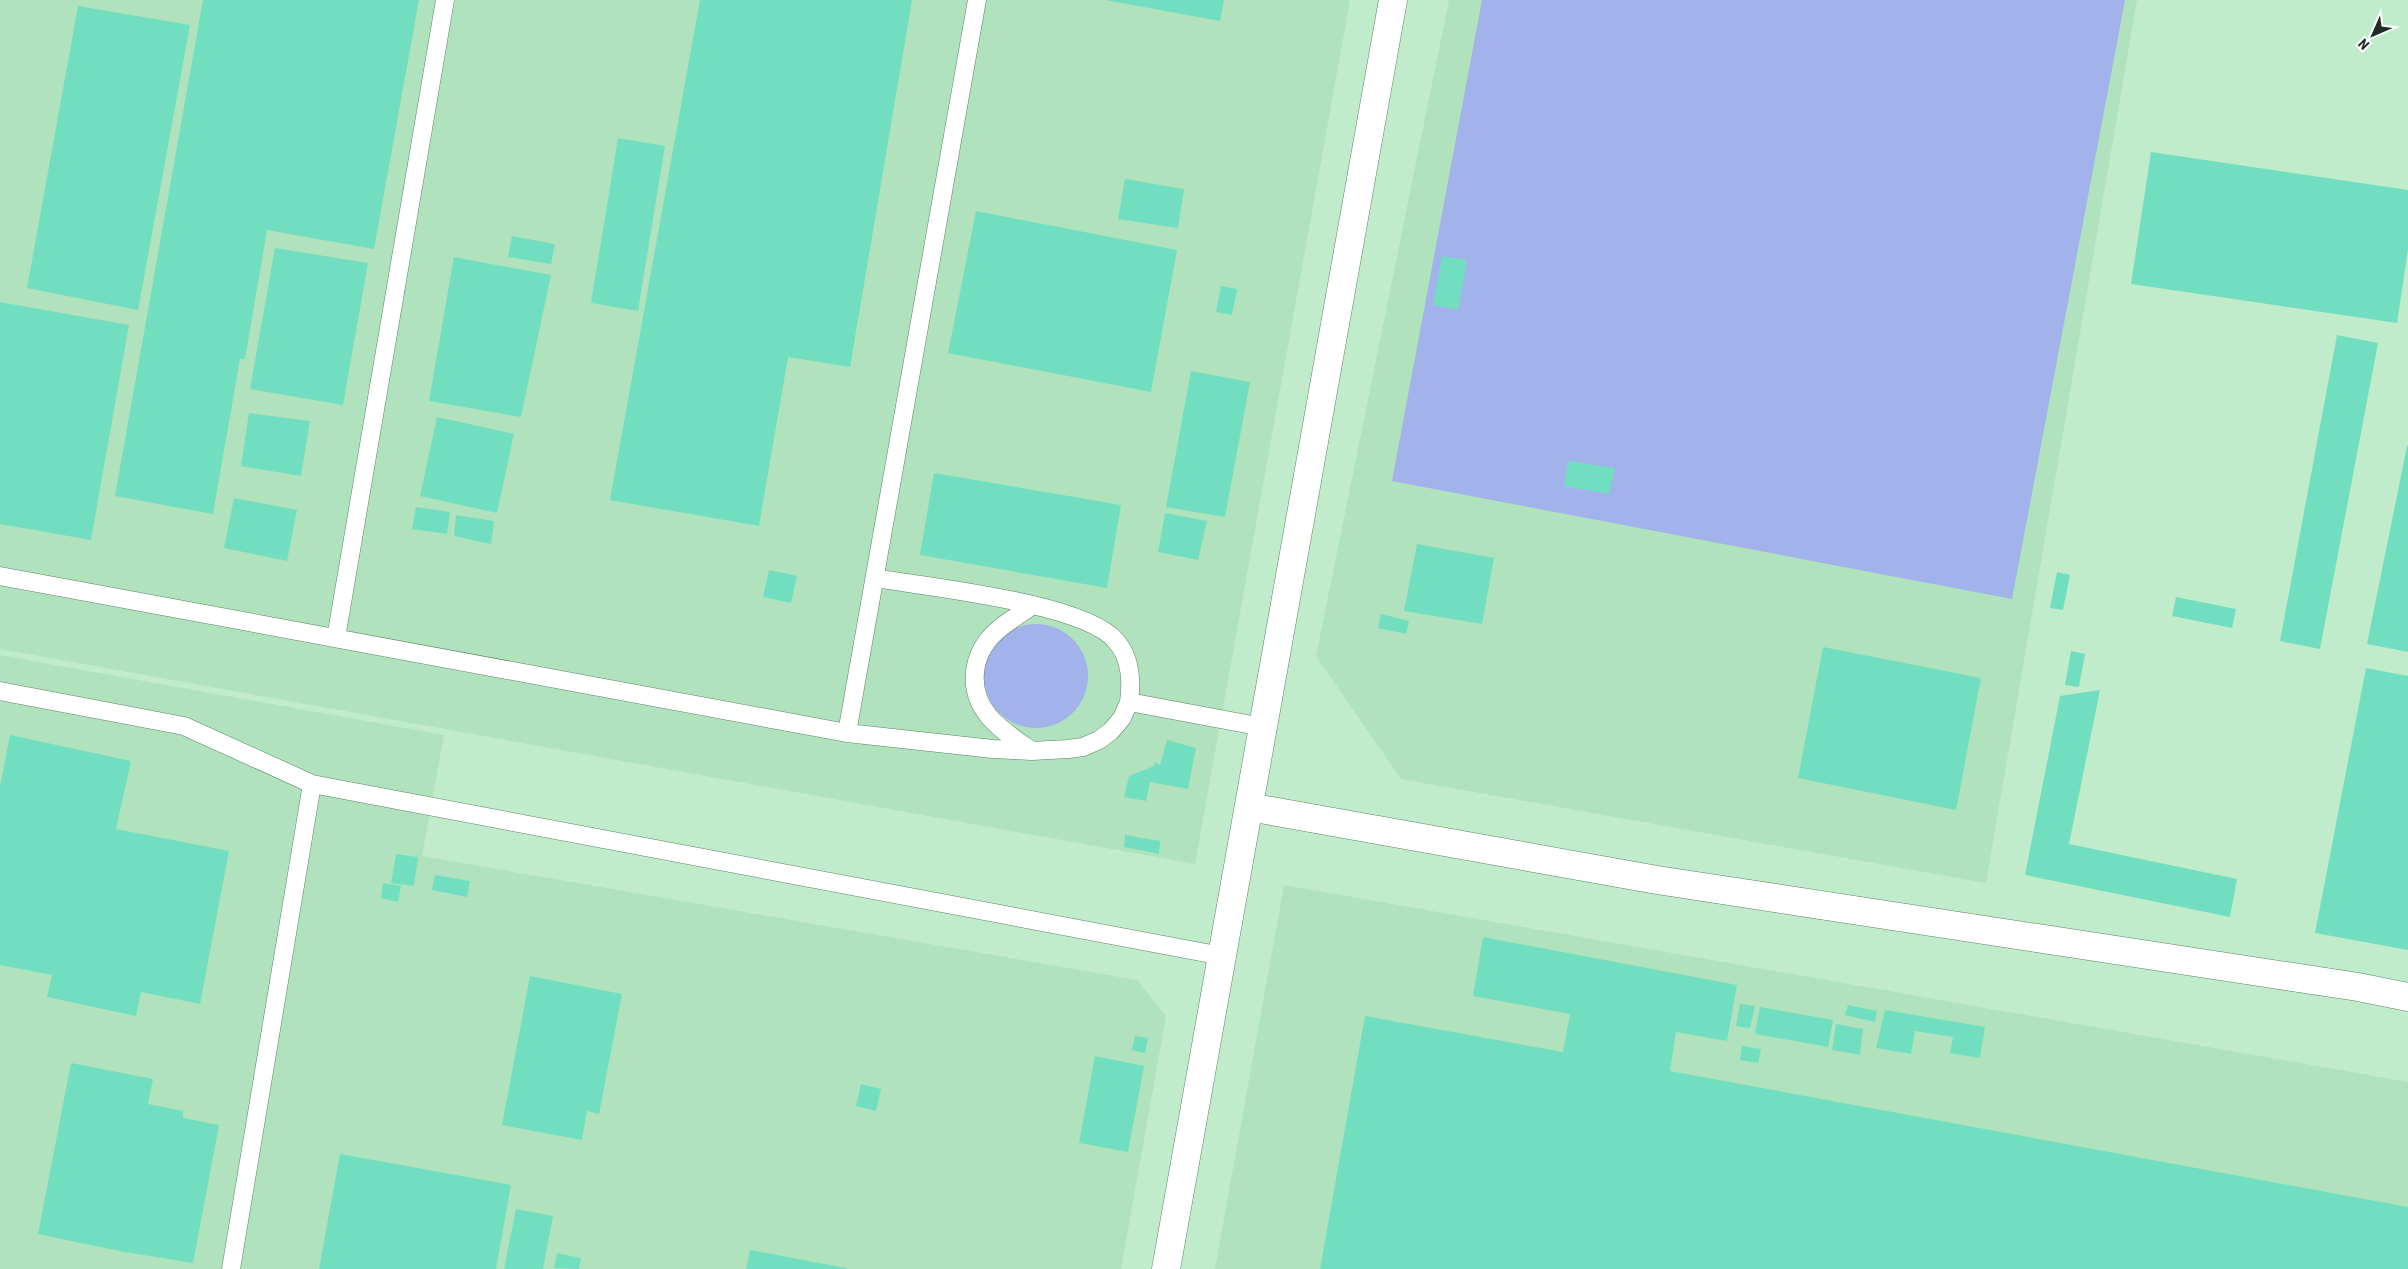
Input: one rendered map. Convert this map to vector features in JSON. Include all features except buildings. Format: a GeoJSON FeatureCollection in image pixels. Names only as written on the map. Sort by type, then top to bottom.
{"type":"FeatureCollection","features":[{"type":"Feature","properties":{"kind":"street"},"geometry":{"type":"LineString","coordinates":[[1166,1269],[1393,0]]}},
{"type":"Feature","properties":{"kind":"street"},"geometry":{"type":"LineString","coordinates":[[1249,807],[1657,880],[2358,987],[2408,997]]}},
{"type":"Feature","properties":{"kind":"lane"},"geometry":{"type":"LineString","coordinates":[[336,638],[445,0]]}},
{"type":"Feature","properties":{"kind":"lane"},"geometry":{"type":"LineString","coordinates":[[847,733],[977,0]]}},
{"type":"Feature","properties":{"kind":"lane"},"geometry":{"type":"LineString","coordinates":[[0,576],[847,733],[1032,751],[1083,747],[1111,732],[1122,718],[1129,702],[1132,684],[1129,666],[1124,652],[1116,640],[1091,622],[1065,612],[1033,605],[875,578]]}},
{"type":"Feature","properties":{"kind":"lane"},"geometry":{"type":"LineString","coordinates":[[1032,751],[999,728],[990,718],[978,700],[974,677],[976,664],[988,640],[1033,605]]}},
{"type":"Feature","properties":{"kind":"lane"},"geometry":{"type":"LineString","coordinates":[[0,691],[184,726],[312,784],[1222,956]]}},
{"type":"Feature","properties":{"kind":"lane"},"geometry":{"type":"LineString","coordinates":[[1129,702],[1264,727]]}},
{"type":"Feature","properties":{"kind":"lane"},"geometry":{"type":"LineString","coordinates":[[230,1269],[312,784]]}},
{"type":"Feature","properties":{"kind":"shaded area"},"geometry":{"type":"Polygon","coordinates":[[[0,0],[1350,0],[1195,864],[0,649],[0,0]]]}},
{"type":"Feature","properties":{"kind":"shaded area"},"geometry":{"type":"Polygon","coordinates":[[[1449,0],[2137,0],[1986,883],[1401,779],[1316,656],[1449,0]]]}},
{"type":"Feature","properties":{"kind":"shaded area"},"geometry":{"type":"Polygon","coordinates":[[[1482,0],[2125,0],[2012,599],[1392,481],[1482,0]]]}},
{"type":"Feature","properties":{"kind":"shaded area"},"geometry":{"type":"Polygon","coordinates":[[[1036,624],[1056,628],[1065,632],[1073,639],[1080,647],[1084,656],[1088,676],[1084,696],[1080,705],[1073,713],[1065,720],[1056,724],[1036,728],[1016,724],[1007,720],[999,713],[992,705],[988,696],[984,676],[988,656],[992,647],[999,639],[1007,632],[1016,628],[1036,624]]]}},
{"type":"Feature","properties":{"kind":"shaded area"},"geometry":{"type":"Polygon","coordinates":[[[0,655],[444,735],[422,856],[1137,980],[1166,1016],[1121,1269],[0,1269],[0,655]]]}},
{"type":"Feature","properties":{"kind":"shaded area"},"geometry":{"type":"Polygon","coordinates":[[[1284,885],[2408,1082],[2408,1269],[1215,1269],[1284,885]]]}}]}
